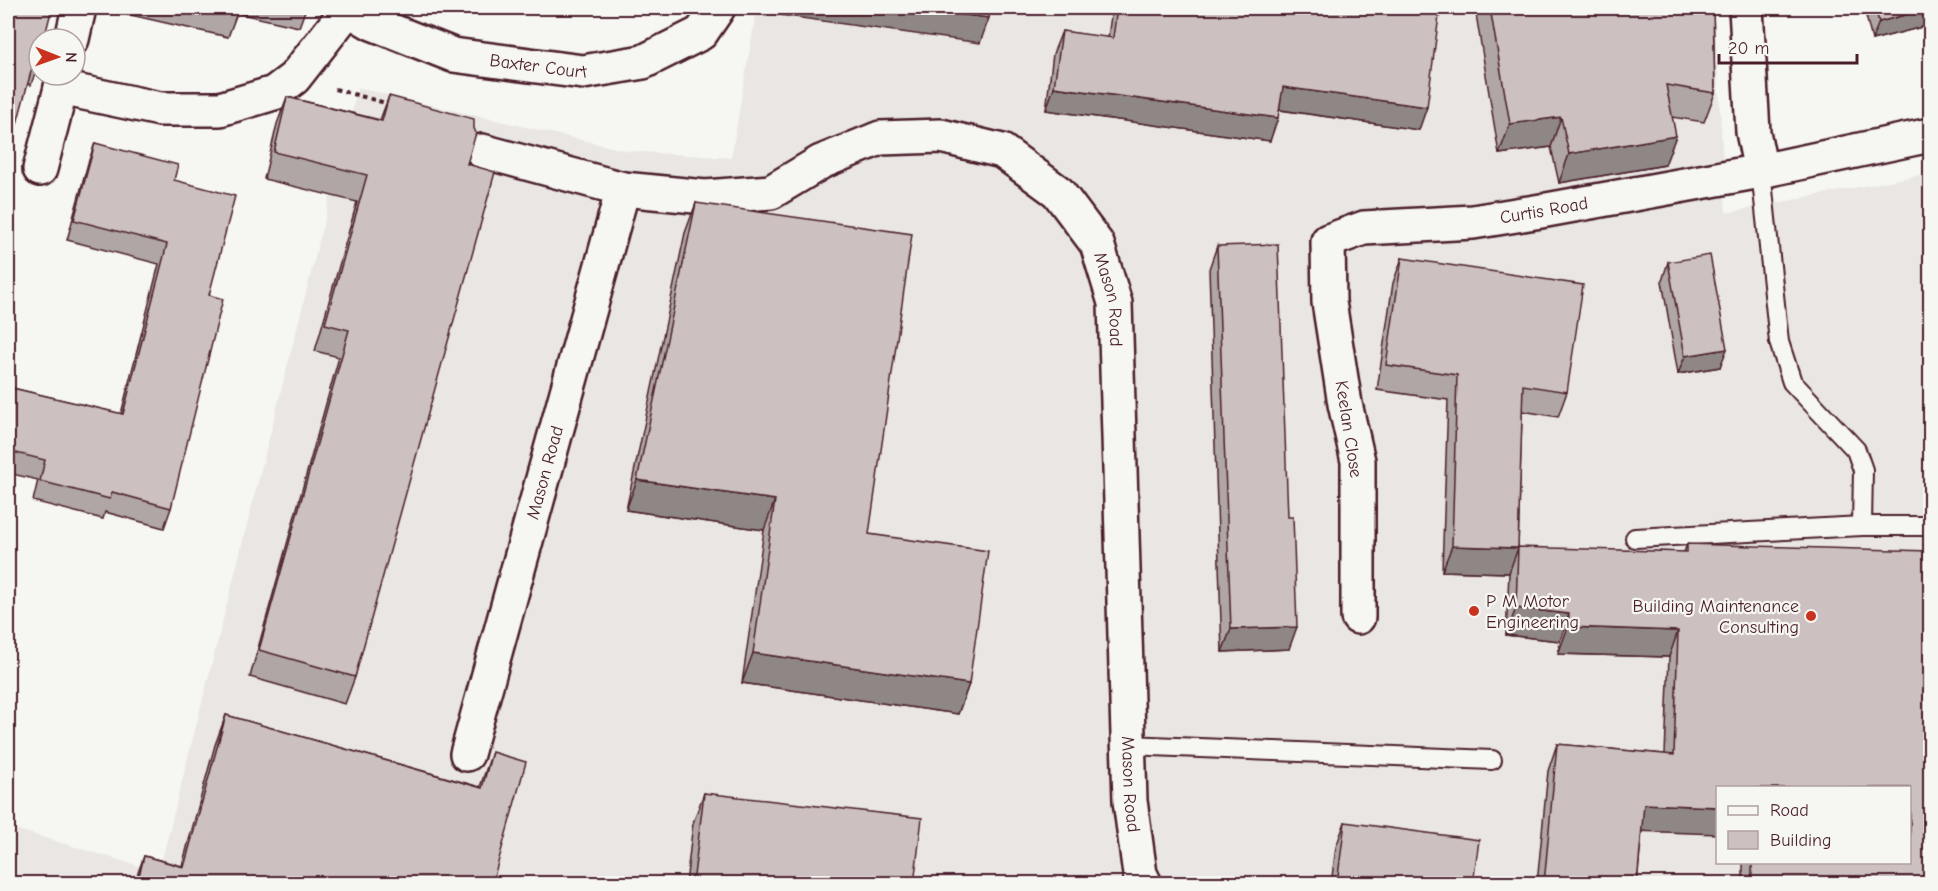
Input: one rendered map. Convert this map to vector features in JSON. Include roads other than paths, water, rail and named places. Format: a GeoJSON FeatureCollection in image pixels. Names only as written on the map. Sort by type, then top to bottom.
{"type":"FeatureCollection","features":[{"type":"Feature","properties":{"kind":"street"},"geometry":{"type":"LineString","coordinates":[[75,27],[79,8]]}},
{"type":"Feature","properties":{"kind":"street","name":"Baxter Court"},"geometry":{"type":"LineString","coordinates":[[81,87],[160,109],[220,109],[274,93],[294,78],[349,8],[372,22],[453,55],[583,72],[643,62],[701,33],[718,8]]}},
{"type":"Feature","properties":{"kind":"street"},"geometry":{"type":"LineString","coordinates":[[1746,8],[1753,132],[1761,171]]}},
{"type":"Feature","properties":{"kind":"street","name":"Baxter Court"},"geometry":{"type":"LineString","coordinates":[[40,169],[62,87]]}},
{"type":"Feature","properties":{"kind":"street","name":"Curtis Road"},"geometry":{"type":"LineString","coordinates":[[1328,241],[1364,228],[1473,222],[1541,212],[1761,171],[1930,135]]}},
{"type":"Feature","properties":{"kind":"street","name":"Mason Road"},"geometry":{"type":"LineString","coordinates":[[482,151],[623,189],[705,197],[771,192],[821,162],[880,138],[941,136],[1002,151],[1058,192],[1097,243],[1114,303],[1130,801],[1140,874],[1145,884]]}},
{"type":"Feature","properties":{"kind":"street","name":"Mason Road"},"geometry":{"type":"LineString","coordinates":[[467,754],[623,189]]}},
{"type":"Feature","properties":{"kind":"street","name":"Keelan Close"},"geometry":{"type":"LineString","coordinates":[[1328,241],[1329,302],[1345,404],[1358,461],[1358,617]]}},
{"type":"Feature","properties":{"kind":"lane"},"geometry":{"type":"LineString","coordinates":[[1761,171],[1779,342],[1792,382],[1856,450],[1863,470],[1862,526]]}},
{"type":"Feature","properties":{"kind":"lane"},"geometry":{"type":"LineString","coordinates":[[1635,538],[1862,526],[1930,526]]}},
{"type":"Feature","properties":{"kind":"lane"},"geometry":{"type":"LineString","coordinates":[[1128,744],[1492,760]]}},
{"type":"Feature","properties":{"kind":"place","name":"P M Motor Engineering"},"geometry":{"type":"Point","coordinates":[1474,611]}},
{"type":"Feature","properties":{"kind":"place","name":"Building Maintenance Consulting"},"geometry":{"type":"Point","coordinates":[1811,616]}}]}
